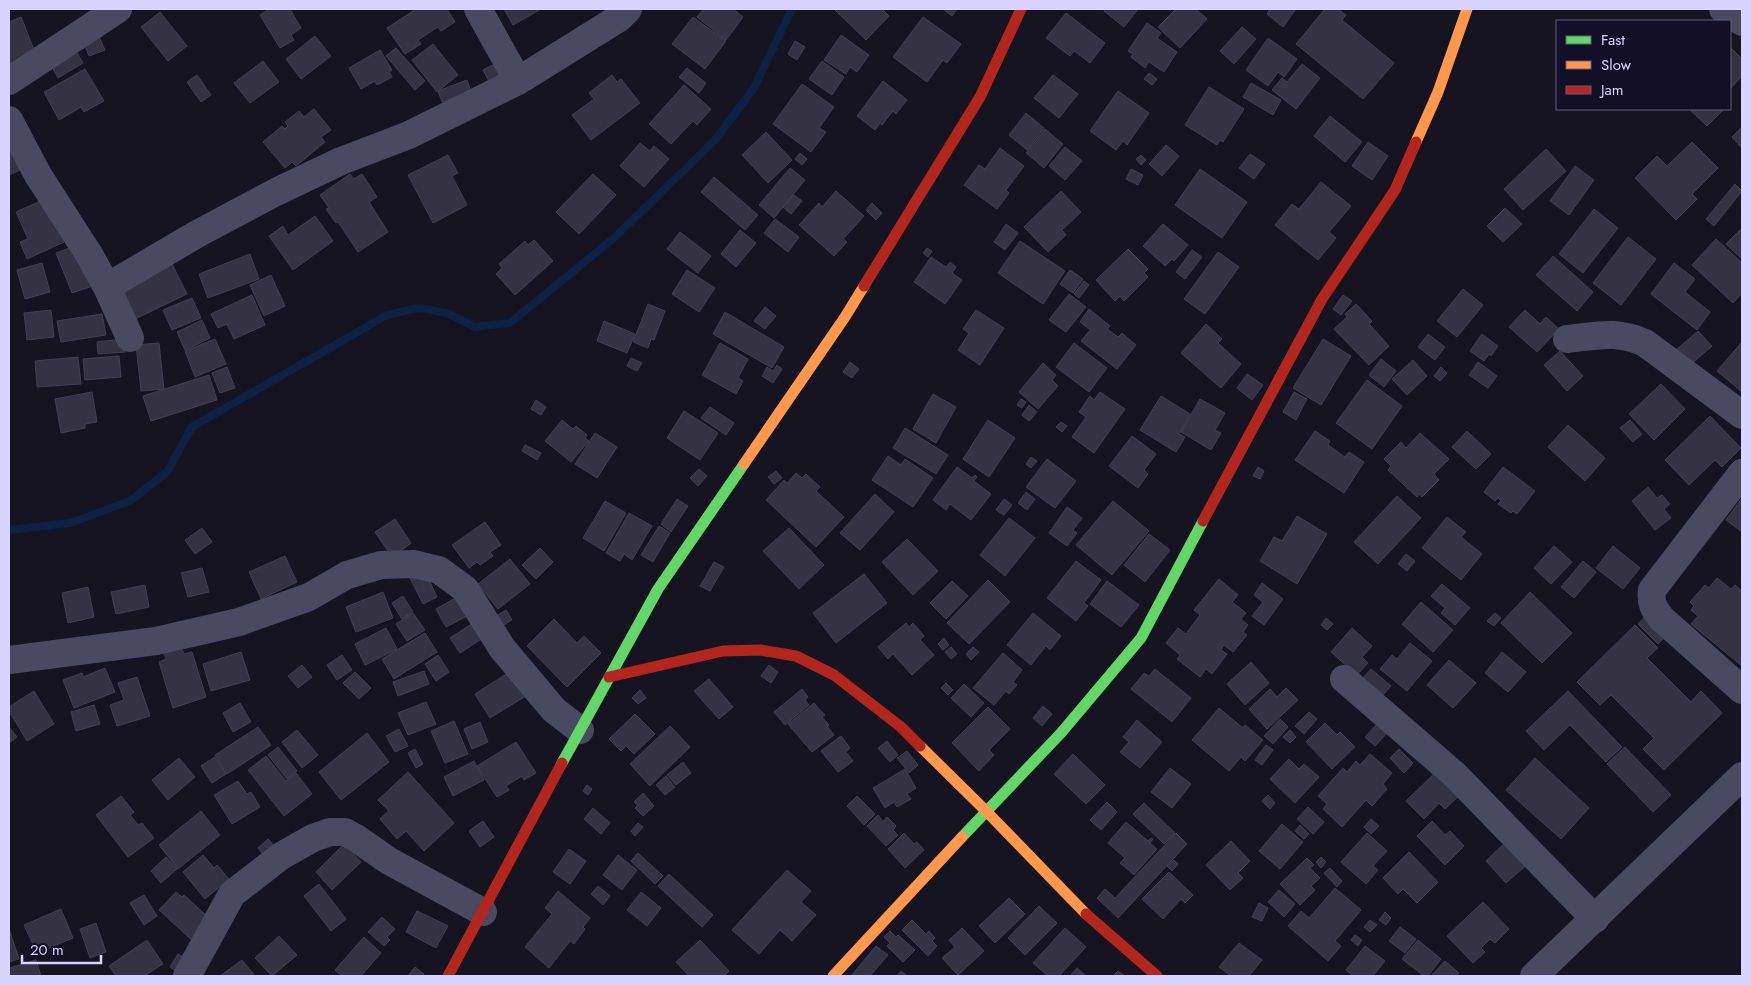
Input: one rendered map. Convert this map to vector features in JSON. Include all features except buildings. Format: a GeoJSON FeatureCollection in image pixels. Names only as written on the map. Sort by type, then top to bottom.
{"type":"FeatureCollection","features":[{"type":"Feature","properties":{"kind":"street"},"geometry":{"type":"LineString","coordinates":[[9,81],[118,9]]}},
{"type":"Feature","properties":{"kind":"street"},"geometry":{"type":"LineString","coordinates":[[478,9],[518,80]]}},
{"type":"Feature","properties":{"kind":"street"},"geometry":{"type":"LineString","coordinates":[[107,287],[197,234],[276,192],[341,161],[409,135],[518,80],[619,18],[628,9]]}},
{"type":"Feature","properties":{"kind":"street"},"geometry":{"type":"LineString","coordinates":[[448,976],[658,589],[850,308],[980,97],[1021,9]]}},
{"type":"Feature","properties":{"kind":"street"},"geometry":{"type":"LineString","coordinates":[[833,976],[986,811],[1061,734],[1141,638],[1322,299],[1395,190],[1438,92],[1466,9]]}},
{"type":"Feature","properties":{"kind":"street"},"geometry":{"type":"LineString","coordinates":[[1723,9],[1742,22]]}},
{"type":"Feature","properties":{"kind":"street"},"geometry":{"type":"LineString","coordinates":[[9,120],[38,176],[90,256],[107,287],[130,338]]}},
{"type":"Feature","properties":{"kind":"street"},"geometry":{"type":"LineString","coordinates":[[1567,339],[1616,334],[1630,336],[1645,343],[1742,415]]}},
{"type":"Feature","properties":{"kind":"street"},"geometry":{"type":"LineString","coordinates":[[1742,473],[1652,590],[1651,600],[1654,609],[1662,619],[1742,690]]}},
{"type":"Feature","properties":{"kind":"street"},"geometry":{"type":"LineString","coordinates":[[9,660],[156,641],[239,622],[309,597],[347,575],[381,565],[414,564],[439,570],[465,589],[502,648],[554,710],[580,730]]}},
{"type":"Feature","properties":{"kind":"street"},"geometry":{"type":"LineString","coordinates":[[609,677],[723,651],[760,650],[796,656],[834,675],[901,727],[986,811],[1083,912],[1157,976]]}},
{"type":"Feature","properties":{"kind":"street"},"geometry":{"type":"LineString","coordinates":[[1344,679],[1455,775],[1595,919]]}},
{"type":"Feature","properties":{"kind":"street"},"geometry":{"type":"LineString","coordinates":[[1534,976],[1742,776]]}},
{"type":"Feature","properties":{"kind":"street"},"geometry":{"type":"LineString","coordinates":[[187,976],[232,894],[281,856],[313,838],[330,832],[345,832],[389,861],[483,912]]}},
{"type":"Feature","properties":{"kind":"waterway"},"geometry":{"type":"LineString","coordinates":[[9,530],[70,523],[130,501],[167,472],[192,427],[387,315],[419,308],[447,313],[475,327],[510,323],[614,238],[715,140],[754,88],[792,9]]}},
{"type":"Feature","properties":{"kind":"traffic: fast"},"geometry":{"type":"LineString","coordinates":[[562,763],[658,589],[744,464]]}},
{"type":"Feature","properties":{"kind":"traffic: fast"},"geometry":{"type":"LineString","coordinates":[[962,837],[1061,733],[1141,638],[1203,521]]}},
{"type":"Feature","properties":{"kind":"traffic: slow"},"geometry":{"type":"LineString","coordinates":[[1416,142],[1438,92],[1467,9]]}},
{"type":"Feature","properties":{"kind":"traffic: slow"},"geometry":{"type":"LineString","coordinates":[[744,464],[845,317],[864,286]]}},
{"type":"Feature","properties":{"kind":"traffic: slow"},"geometry":{"type":"LineString","coordinates":[[920,746],[1086,914]]}},
{"type":"Feature","properties":{"kind":"traffic: slow"},"geometry":{"type":"LineString","coordinates":[[833,976],[962,837]]}},
{"type":"Feature","properties":{"kind":"traffic: jam"},"geometry":{"type":"LineString","coordinates":[[864,286],[980,97],[1021,9]]}},
{"type":"Feature","properties":{"kind":"traffic: jam"},"geometry":{"type":"LineString","coordinates":[[1203,521],[1322,299],[1395,190],[1416,142]]}},
{"type":"Feature","properties":{"kind":"traffic: jam"},"geometry":{"type":"LineString","coordinates":[[609,677],[723,651],[760,650],[796,656],[834,675],[901,727],[920,746]]}},
{"type":"Feature","properties":{"kind":"traffic: jam"},"geometry":{"type":"LineString","coordinates":[[448,976],[562,763]]}},
{"type":"Feature","properties":{"kind":"traffic: jam"},"geometry":{"type":"LineString","coordinates":[[1086,914],[1157,976]]}}]}
